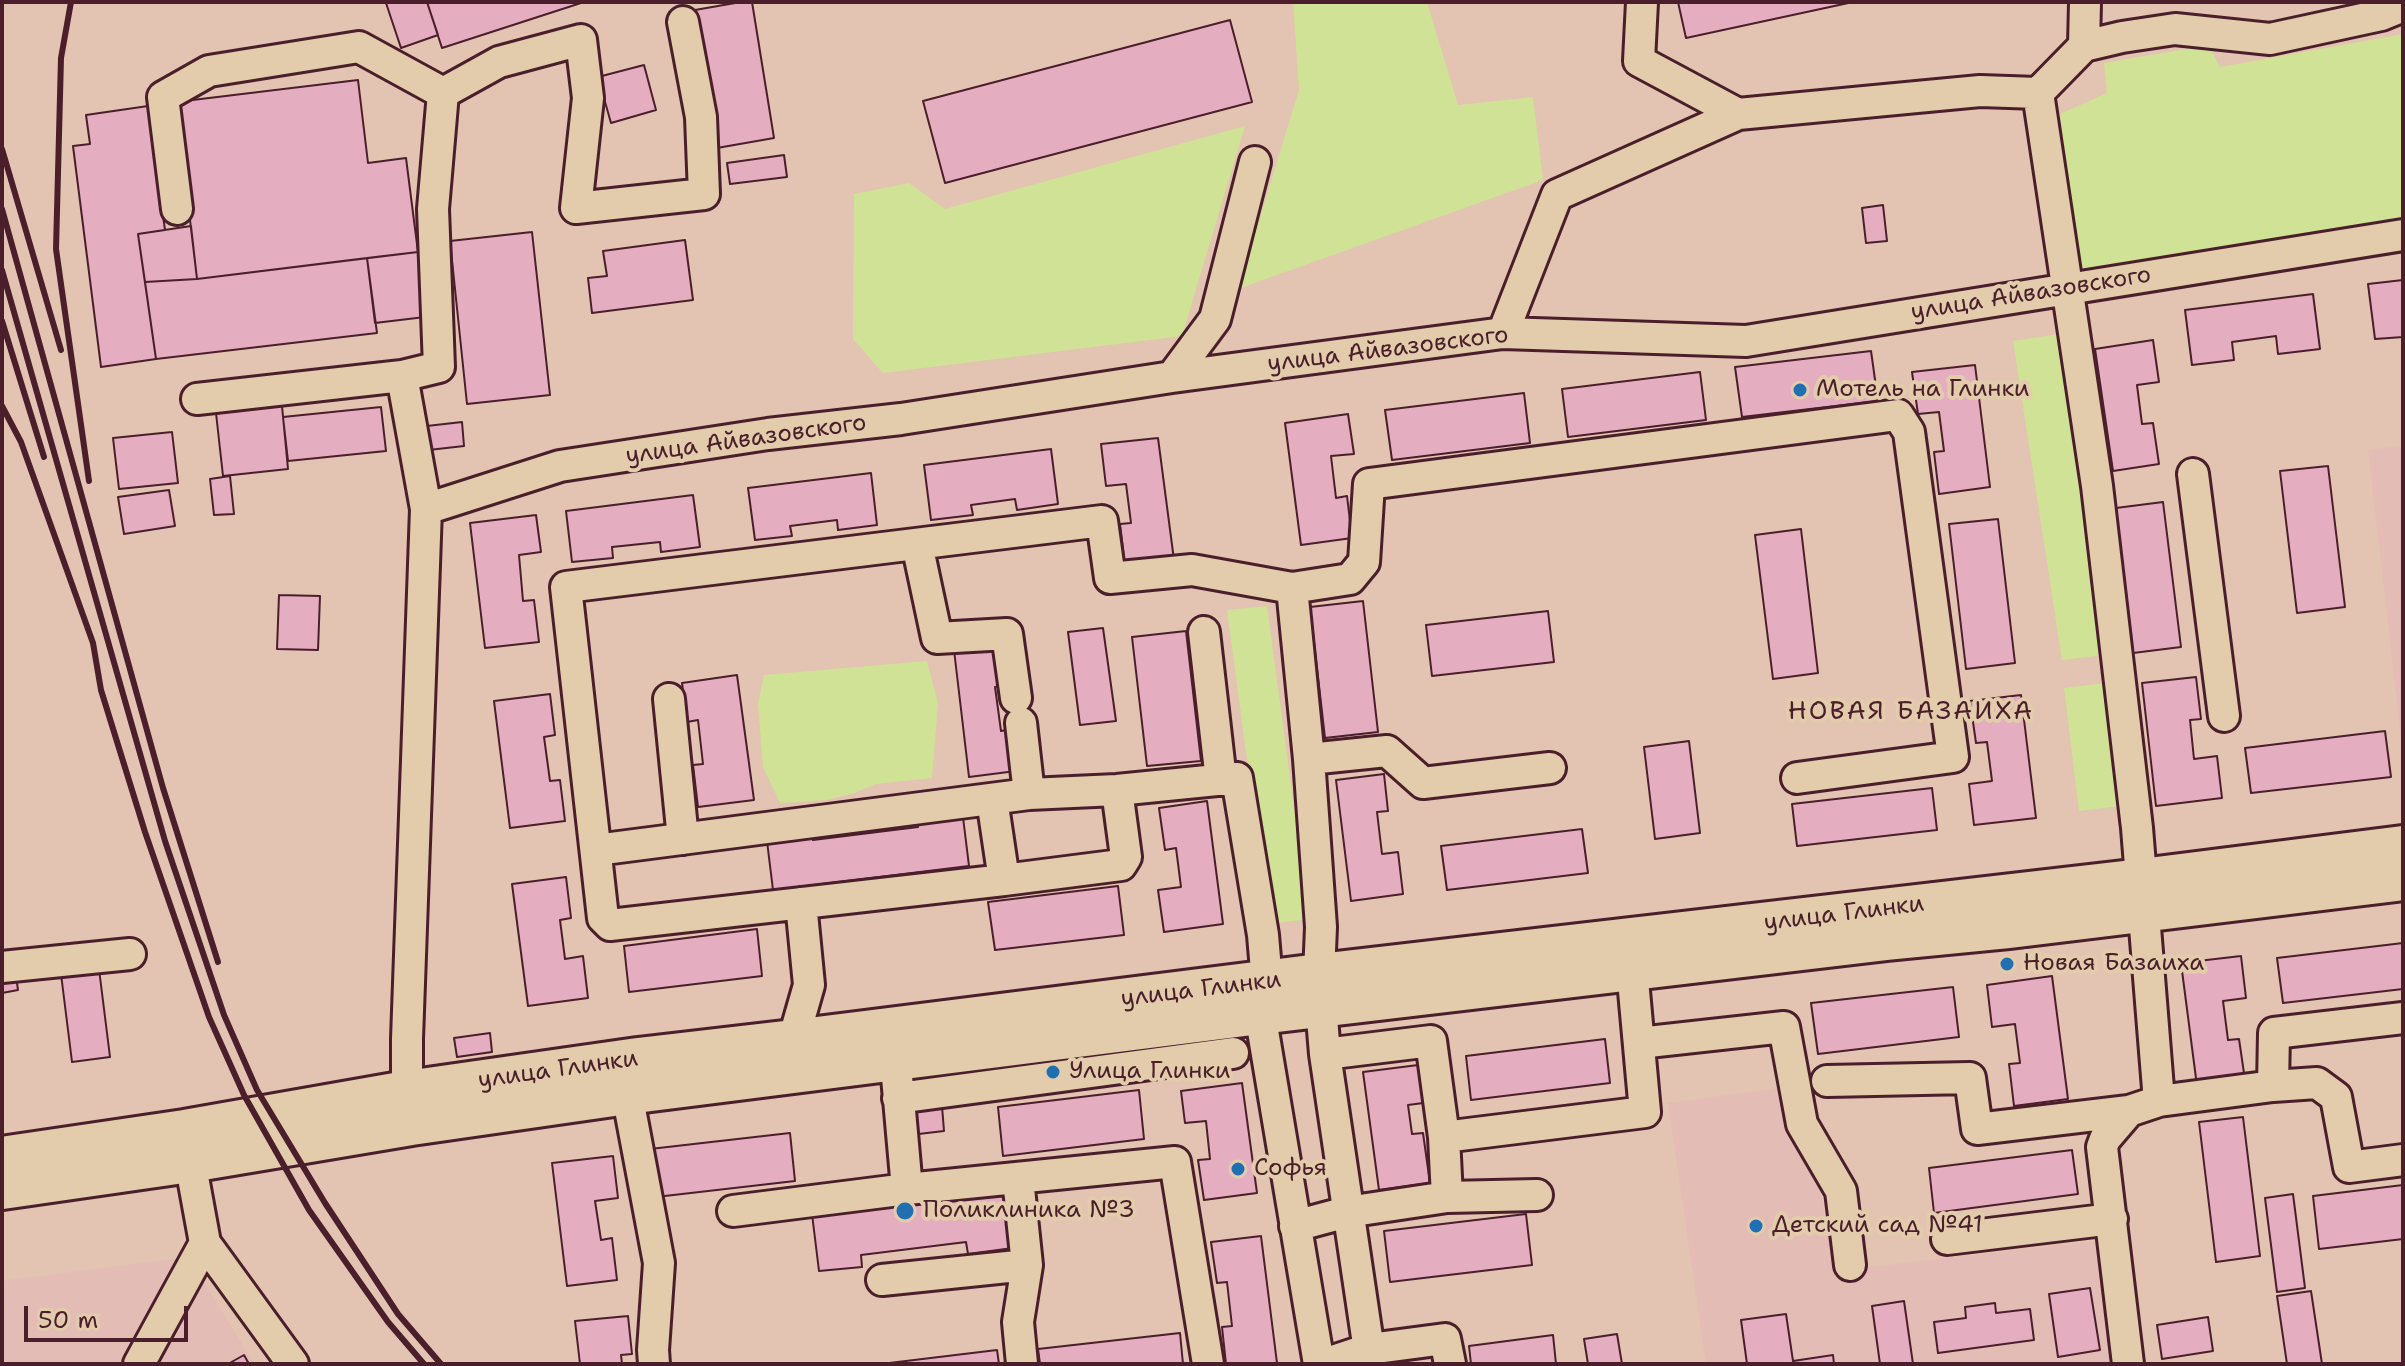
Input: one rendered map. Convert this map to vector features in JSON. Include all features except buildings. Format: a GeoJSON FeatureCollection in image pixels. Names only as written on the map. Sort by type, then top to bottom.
{"type":"FeatureCollection","features":[{"type":"Feature","properties":{"kind":"highway","name":"улица Глинки"},"geometry":{"type":"LineString","coordinates":[[2143,894],[2403,847]]}},
{"type":"Feature","properties":{"kind":"highway","name":"улица Глинки"},"geometry":{"type":"LineString","coordinates":[[409,1108],[627,1093],[895,1062],[1263,998],[2143,894],[2403,879]]}},
{"type":"Feature","properties":{"kind":"highway","name":"улица Глинки"},"geometry":{"type":"LineString","coordinates":[[1320,991],[1632,969],[1833,930]]}},
{"type":"Feature","properties":{"kind":"highway","name":"улица Глинки"},"geometry":{"type":"LineString","coordinates":[[2,1188],[188,1146],[409,1108],[638,1059],[793,1041],[895,1062]]}},
{"type":"Feature","properties":{"kind":"highway","name":"улица Глинки"},"geometry":{"type":"LineString","coordinates":[[2,1158],[188,1146]]}},
{"type":"Feature","properties":{"kind":"street"},"geometry":{"type":"LineString","coordinates":[[1642,2],[1639,61],[1738,114]]}},
{"type":"Feature","properties":{"kind":"street"},"geometry":{"type":"LineString","coordinates":[[2084,46],[2085,2]]}},
{"type":"Feature","properties":{"kind":"street"},"geometry":{"type":"LineString","coordinates":[[1503,333],[1557,195],[1738,114],[1980,91],[2038,93],[2084,46],[2175,29],[2270,39],[2381,15],[2403,6]]}},
{"type":"Feature","properties":{"kind":"street"},"geometry":{"type":"LineString","coordinates":[[443,93],[499,62],[581,40],[588,98],[576,208],[704,194],[701,117],[683,22]]}},
{"type":"Feature","properties":{"kind":"street"},"geometry":{"type":"LineString","coordinates":[[177,209],[163,97],[209,71],[359,47],[443,93]]}},
{"type":"Feature","properties":{"kind":"street"},"geometry":{"type":"LineString","coordinates":[[197,399],[402,376],[439,367],[433,209],[443,93]]}},
{"type":"Feature","properties":{"kind":"street"},"geometry":{"type":"LineString","coordinates":[[2038,93],[2097,486],[2137,828],[2159,1101]]}},
{"type":"Feature","properties":{"kind":"street"},"geometry":{"type":"LineString","coordinates":[[1172,377],[1215,319],[1255,162]]}},
{"type":"Feature","properties":{"kind":"street","name":"улица Айвазовского"},"geometry":{"type":"LineString","coordinates":[[426,509],[560,466],[768,434],[901,419],[1172,377],[1503,333],[1746,341],[2403,235]]}},
{"type":"Feature","properties":{"kind":"street"},"geometry":{"type":"LineString","coordinates":[[402,376],[426,509],[408,1023],[409,1108]]}},
{"type":"Feature","properties":{"kind":"street"},"geometry":{"type":"LineString","coordinates":[[1117,790],[1126,857],[1121,865],[610,925],[603,918],[566,587],[1102,521],[1110,578],[1192,570],[1292,588],[1350,579],[1364,562],[1369,484],[1898,415],[1909,432],[1953,757],[1797,778]]}},
{"type":"Feature","properties":{"kind":"street"},"geometry":{"type":"LineString","coordinates":[[2193,474],[2224,716]]}},
{"type":"Feature","properties":{"kind":"street"},"geometry":{"type":"LineString","coordinates":[[917,544],[937,638],[1007,634],[1029,794]]}},
{"type":"Feature","properties":{"kind":"street"},"geometry":{"type":"LineString","coordinates":[[1292,588],[1321,927],[1320,991],[1325,1054],[1370,1356]]}},
{"type":"Feature","properties":{"kind":"street"},"geometry":{"type":"LineString","coordinates":[[1204,632],[1229,779],[1263,935],[1263,998],[1295,1226],[1322,1364],[1445,1339],[1450,1364]]}},
{"type":"Feature","properties":{"kind":"street"},"geometry":{"type":"LineString","coordinates":[[669,699],[683,839]]}},
{"type":"Feature","properties":{"kind":"street"},"geometry":{"type":"LineString","coordinates":[[1309,759],[1387,751],[1423,783],[1550,768]]}},
{"type":"Feature","properties":{"kind":"street"},"geometry":{"type":"LineString","coordinates":[[596,850],[1029,794],[1117,790],[1229,779]]}},
{"type":"Feature","properties":{"kind":"street"},"geometry":{"type":"LineString","coordinates":[[992,799],[1004,880]]}},
{"type":"Feature","properties":{"kind":"street"},"geometry":{"type":"LineString","coordinates":[[793,1041],[809,985],[801,903]]}},
{"type":"Feature","properties":{"kind":"street"},"geometry":{"type":"LineString","coordinates":[[2,967],[130,954]]}},
{"type":"Feature","properties":{"kind":"street"},"geometry":{"type":"LineString","coordinates":[[1444,1137],[1645,1112],[1632,969]]}},
{"type":"Feature","properties":{"kind":"street"},"geometry":{"type":"LineString","coordinates":[[2273,1086],[2274,1033],[2403,1018]]}},
{"type":"Feature","properties":{"kind":"street"},"geometry":{"type":"LineString","coordinates":[[1639,1043],[1784,1027],[1802,1124],[1841,1191],[1850,1265]]}},
{"type":"Feature","properties":{"kind":"street"},"geometry":{"type":"LineString","coordinates":[[1325,1054],[1431,1041],[1444,1137],[1447,1197]]}},
{"type":"Feature","properties":{"kind":"street"},"geometry":{"type":"LineString","coordinates":[[907,1189],[895,1062],[1233,1053]]}},
{"type":"Feature","properties":{"kind":"street"},"geometry":{"type":"LineString","coordinates":[[1827,1081],[1970,1078],[1977,1129],[2129,1111],[2159,1101],[2317,1083],[2336,1097],[2349,1167],[2403,1160]]}},
{"type":"Feature","properties":{"kind":"street"},"geometry":{"type":"LineString","coordinates":[[627,1093],[659,1263],[654,1364]]}},
{"type":"Feature","properties":{"kind":"street"},"geometry":{"type":"LineString","coordinates":[[2128,1364],[2102,1147],[2105,1139],[2129,1111]]}},
{"type":"Feature","properties":{"kind":"street"},"geometry":{"type":"LineString","coordinates":[[188,1146],[205,1243],[293,1364]]}},
{"type":"Feature","properties":{"kind":"street"},"geometry":{"type":"LineString","coordinates":[[733,1211],[907,1189],[1175,1162],[1208,1364]]}},
{"type":"Feature","properties":{"kind":"street"},"geometry":{"type":"LineString","coordinates":[[1018,1179],[1027,1265],[1018,1322],[1022,1364]]}},
{"type":"Feature","properties":{"kind":"street"},"geometry":{"type":"LineString","coordinates":[[1295,1226],[1347,1212],[1447,1197],[1537,1195]]}},
{"type":"Feature","properties":{"kind":"street"},"geometry":{"type":"LineString","coordinates":[[1947,1239],[2112,1219]]}},
{"type":"Feature","properties":{"kind":"street"},"geometry":{"type":"LineString","coordinates":[[139,1364],[205,1243]]}},
{"type":"Feature","properties":{"kind":"street"},"geometry":{"type":"LineString","coordinates":[[882,1280],[1027,1265]]}},
{"type":"Feature","properties":{"kind":"shaded area"},"geometry":{"type":"Polygon","coordinates":[[[2403,446],[2403,754],[2368,450],[2403,446]]]}},
{"type":"Feature","properties":{"kind":"shaded area"},"geometry":{"type":"Polygon","coordinates":[[[1780,1088],[1820,1190],[1835,1277],[1862,1278],[1862,1268],[2097,1241],[2110,1364],[1706,1364],[1668,1103],[1780,1088]]]}},
{"type":"Feature","properties":{"kind":"shaded area"},"geometry":{"type":"Polygon","coordinates":[[[189,1257],[254,1364],[2,1364],[2,1281],[189,1257]]]}},
{"type":"Feature","properties":{"kind":"green space"},"geometry":{"type":"Polygon","coordinates":[[[1293,2],[1427,2],[1458,105],[1533,97],[1543,180],[1238,289],[1299,90],[1293,2]]]}},
{"type":"Feature","properties":{"kind":"green space"},"geometry":{"type":"Polygon","coordinates":[[[2403,34],[2403,229],[2079,278],[2060,114],[2107,93],[2104,63],[2209,45],[2220,67],[2403,34]]]}},
{"type":"Feature","properties":{"kind":"green space"},"geometry":{"type":"Polygon","coordinates":[[[1245,126],[1182,336],[883,373],[853,339],[854,194],[909,183],[945,209],[1245,126]]]}},
{"type":"Feature","properties":{"kind":"green space"},"geometry":{"type":"Polygon","coordinates":[[[2059,334],[2105,655],[2062,660],[2013,341],[2059,334]]]}},
{"type":"Feature","properties":{"kind":"green space"},"geometry":{"type":"Polygon","coordinates":[[[1267,606],[1309,919],[1269,924],[1227,610],[1267,606]]]}},
{"type":"Feature","properties":{"kind":"green space"},"geometry":{"type":"Polygon","coordinates":[[[927,661],[938,703],[932,778],[876,784],[826,800],[780,803],[763,767],[758,703],[764,675],[927,661]]]}},
{"type":"Feature","properties":{"kind":"green space"},"geometry":{"type":"Polygon","coordinates":[[[2106,683],[2120,806],[2079,811],[2064,688],[2106,683]]]}},
{"type":"Feature","properties":{"kind":"railway"},"geometry":{"type":"LineString","coordinates":[[71,2],[61,58],[56,249],[89,481]]}},
{"type":"Feature","properties":{"kind":"railway"},"geometry":{"type":"LineString","coordinates":[[2,149],[61,350]]}},
{"type":"Feature","properties":{"kind":"railway"},"geometry":{"type":"LineString","coordinates":[[2,209],[163,788],[218,962]]}},
{"type":"Feature","properties":{"kind":"railway"},"geometry":{"type":"LineString","coordinates":[[2,270],[165,841],[224,1015],[257,1090],[325,1203],[398,1314],[441,1364]]}},
{"type":"Feature","properties":{"kind":"railway"},"geometry":{"type":"LineString","coordinates":[[2,321],[44,457]]}},
{"type":"Feature","properties":{"kind":"railway"},"geometry":{"type":"LineString","coordinates":[[2,406],[21,442],[93,643],[101,690],[145,832],[209,1017],[244,1095],[309,1210],[388,1322],[424,1364]]}},
{"type":"Feature","properties":{"kind":"place","name":"Мотель на Глинки"},"geometry":{"type":"Point","coordinates":[1800,390]}},
{"type":"Feature","properties":{"kind":"place","name":"Новая Базаиха"},"geometry":{"type":"Point","coordinates":[2007,964]}},
{"type":"Feature","properties":{"kind":"place","name":"Улица Глинки"},"geometry":{"type":"Point","coordinates":[1053,1072]}},
{"type":"Feature","properties":{"kind":"place","name":"Софья"},"geometry":{"type":"Point","coordinates":[1238,1169]}},
{"type":"Feature","properties":{"kind":"place","name":"Поликлиника №3"},"geometry":{"type":"Point","coordinates":[905,1211]}},
{"type":"Feature","properties":{"kind":"place","name":"Детский сад №41"},"geometry":{"type":"Point","coordinates":[1756,1226]}},
{"type":"Feature","properties":{"kind":"district","name":"НОВАЯ БАЗАИХА"},"geometry":{"type":"Point","coordinates":[1911,712]}}]}
